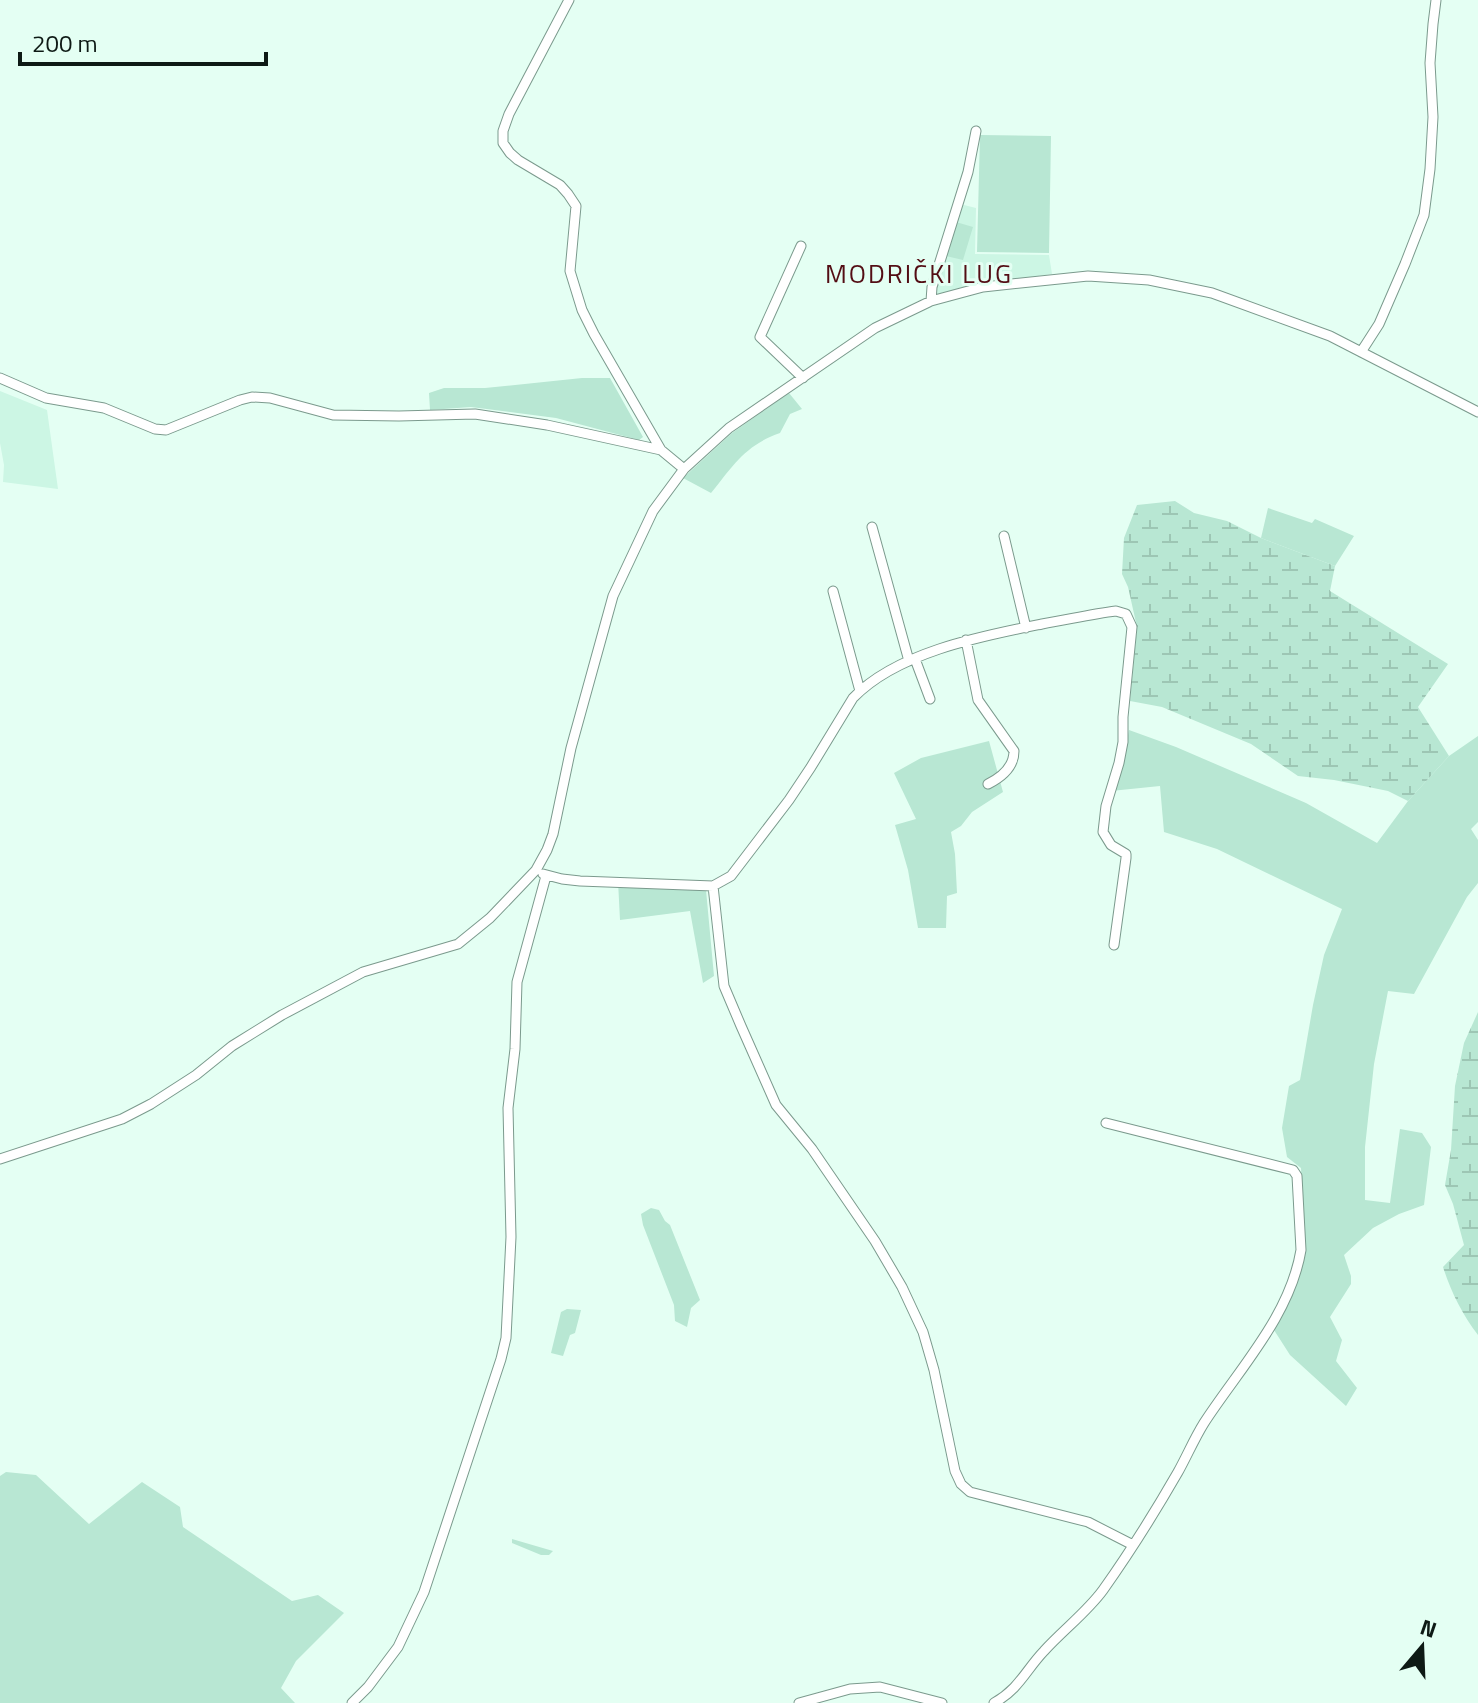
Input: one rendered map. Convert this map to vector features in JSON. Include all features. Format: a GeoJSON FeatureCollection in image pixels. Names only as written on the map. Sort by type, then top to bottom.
{"type":"FeatureCollection","features":[{"type":"Feature","properties":{"kind":"street"},"geometry":{"type":"LineString","coordinates":[[569,0],[509,114],[503,131],[503,143],[518,160],[560,185],[576,206],[570,271],[575,292],[594,334],[661,450],[684,469]]}},
{"type":"Feature","properties":{"kind":"street"},"geometry":{"type":"LineString","coordinates":[[1361,352],[1379,324],[1424,215],[1430,169],[1430,63],[1436,0]]}},
{"type":"Feature","properties":{"kind":"street"},"geometry":{"type":"LineString","coordinates":[[931,301],[932,287],[968,172],[976,131]]}},
{"type":"Feature","properties":{"kind":"street"},"geometry":{"type":"LineString","coordinates":[[801,246],[760,337],[803,378]]}},
{"type":"Feature","properties":{"kind":"street"},"geometry":{"type":"LineString","coordinates":[[0,1159],[122,1119],[196,1075],[256,1030],[363,972],[458,944],[490,918],[542,862],[553,834],[571,748],[613,596],[653,511],[684,469],[729,428],[875,328],[931,301],[983,287],[1088,276],[1149,280],[1212,293],[1330,336],[1478,412]]}},
{"type":"Feature","properties":{"kind":"street"},"geometry":{"type":"LineString","coordinates":[[0,378],[46,398],[104,408],[155,429],[166,430],[252,397],[270,398],[333,415],[475,414],[547,425],[661,450]]}},
{"type":"Feature","properties":{"kind":"street"},"geometry":{"type":"LineString","coordinates":[[872,527],[912,660],[930,699]]}},
{"type":"Feature","properties":{"kind":"street"},"geometry":{"type":"LineString","coordinates":[[1004,536],[1026,628]]}},
{"type":"Feature","properties":{"kind":"street"},"geometry":{"type":"LineString","coordinates":[[833,591],[860,691]]}},
{"type":"Feature","properties":{"kind":"street"},"geometry":{"type":"LineString","coordinates":[[536,870],[546,876],[580,881],[713,886],[731,876],[789,800],[860,691],[912,660],[966,640],[1116,611],[1126,614],[1132,627],[1123,742],[1106,806],[1103,832],[1111,845],[1126,854],[1114,945]]}},
{"type":"Feature","properties":{"kind":"street"},"geometry":{"type":"LineString","coordinates":[[966,640],[978,700],[1014,751],[1010,766],[1002,776],[988,784]]}},
{"type":"Feature","properties":{"kind":"street"},"geometry":{"type":"LineString","coordinates":[[352,1703],[398,1647],[424,1592],[506,1338],[511,1237],[508,1108],[515,1049],[517,982],[546,876]]}},
{"type":"Feature","properties":{"kind":"street"},"geometry":{"type":"LineString","coordinates":[[713,886],[724,986],[776,1105],[812,1149],[875,1241],[902,1287],[927,1345],[955,1471],[961,1484],[970,1492],[1088,1522],[1133,1545]]}},
{"type":"Feature","properties":{"kind":"street"},"geometry":{"type":"LineString","coordinates":[[994,1703],[1023,1680],[1041,1654],[1101,1593],[1179,1471],[1199,1431],[1280,1308],[1296,1271],[1301,1250],[1297,1176],[1293,1170],[1106,1123]]}},
{"type":"Feature","properties":{"kind":"street"},"geometry":{"type":"LineString","coordinates":[[799,1703],[850,1689],[880,1687],[942,1703]]}},
{"type":"Feature","properties":{"kind":"shaded area"},"geometry":{"type":"Polygon","coordinates":[[[960,204],[976,208],[975,254],[1049,255],[1052,274],[978,285],[936,296],[935,286],[960,204]]]}},
{"type":"Feature","properties":{"kind":"shaded area"},"geometry":{"type":"Polygon","coordinates":[[[0,391],[47,410],[58,489],[3,482],[0,391]]]}},
{"type":"Feature","properties":{"kind":"green space"},"geometry":{"type":"Polygon","coordinates":[[[980,135],[1051,136],[1049,253],[977,252],[980,135]]]}},
{"type":"Feature","properties":{"kind":"green space"},"geometry":{"type":"Polygon","coordinates":[[[956,222],[973,227],[963,260],[946,256],[956,222]]]}},
{"type":"Feature","properties":{"kind":"green space"},"geometry":{"type":"Polygon","coordinates":[[[610,378],[643,437],[639,440],[556,418],[471,407],[430,410],[429,393],[444,388],[485,388],[610,378]]]}},
{"type":"Feature","properties":{"kind":"green space"},"geometry":{"type":"Polygon","coordinates":[[[789,393],[802,409],[790,414],[780,433],[741,457],[711,493],[683,478],[732,433],[789,393]]]}},
{"type":"Feature","properties":{"kind":"green space"},"geometry":{"type":"Polygon","coordinates":[[[1175,501],[1194,513],[1227,521],[1261,538],[1335,566],[1330,591],[1448,664],[1418,707],[1449,756],[1408,801],[1388,791],[1298,776],[1251,744],[1162,707],[1130,701],[1137,627],[1122,574],[1124,538],[1137,505],[1175,501]]]}},
{"type":"Feature","properties":{"kind":"green space"},"geometry":{"type":"Polygon","coordinates":[[[1268,508],[1312,523],[1315,519],[1354,536],[1335,566],[1261,538],[1268,508]]]}},
{"type":"Feature","properties":{"kind":"green space"},"geometry":{"type":"Polygon","coordinates":[[[1129,730],[1306,803],[1377,843],[1408,801],[1449,756],[1478,736],[1478,822],[1471,829],[1478,840],[1478,883],[1467,897],[1414,994],[1388,991],[1374,1064],[1365,1147],[1365,1200],[1390,1203],[1400,1129],[1422,1133],[1431,1147],[1424,1205],[1373,1228],[1344,1255],[1351,1284],[1330,1317],[1342,1340],[1336,1361],[1357,1388],[1346,1406],[1290,1355],[1274,1330],[1295,1288],[1305,1256],[1301,1168],[1287,1157],[1282,1128],[1289,1086],[1300,1080],[1324,955],[1342,909],[1217,849],[1164,832],[1160,786],[1111,791],[1123,761],[1129,730]]]}},
{"type":"Feature","properties":{"kind":"green space"},"geometry":{"type":"Polygon","coordinates":[[[989,741],[1003,792],[972,812],[961,826],[951,832],[957,893],[947,896],[946,928],[918,928],[908,870],[895,825],[916,819],[894,773],[921,758],[989,741]]]}},
{"type":"Feature","properties":{"kind":"green space"},"geometry":{"type":"Polygon","coordinates":[[[618,881],[706,890],[714,976],[703,983],[690,911],[620,920],[618,881]]]}},
{"type":"Feature","properties":{"kind":"green space"},"geometry":{"type":"Polygon","coordinates":[[[1478,1012],[1478,1335],[1458,1302],[1443,1267],[1464,1245],[1445,1185],[1451,1150],[1455,1086],[1464,1043],[1478,1012]]]}},
{"type":"Feature","properties":{"kind":"green space"},"geometry":{"type":"Polygon","coordinates":[[[651,1208],[659,1210],[670,1225],[700,1300],[691,1308],[687,1327],[675,1321],[674,1305],[643,1225],[641,1214],[651,1208]]]}},
{"type":"Feature","properties":{"kind":"green space"},"geometry":{"type":"Polygon","coordinates":[[[581,1310],[575,1333],[570,1335],[563,1356],[551,1353],[561,1312],[581,1310]]]}},
{"type":"Feature","properties":{"kind":"green space"},"geometry":{"type":"Polygon","coordinates":[[[6,1472],[36,1475],[89,1524],[142,1482],[180,1507],[183,1527],[292,1601],[318,1595],[344,1613],[296,1661],[281,1688],[295,1703],[0,1703],[0,1476],[6,1472]]]}},
{"type":"Feature","properties":{"kind":"green space"},"geometry":{"type":"Polygon","coordinates":[[[512,1539],[553,1551],[549,1555],[541,1555],[512,1543],[512,1539]]]}},
{"type":"Feature","properties":{"kind":"district","name":"MODRIČKI LUG"},"geometry":{"type":"Point","coordinates":[919,273]}}]}
